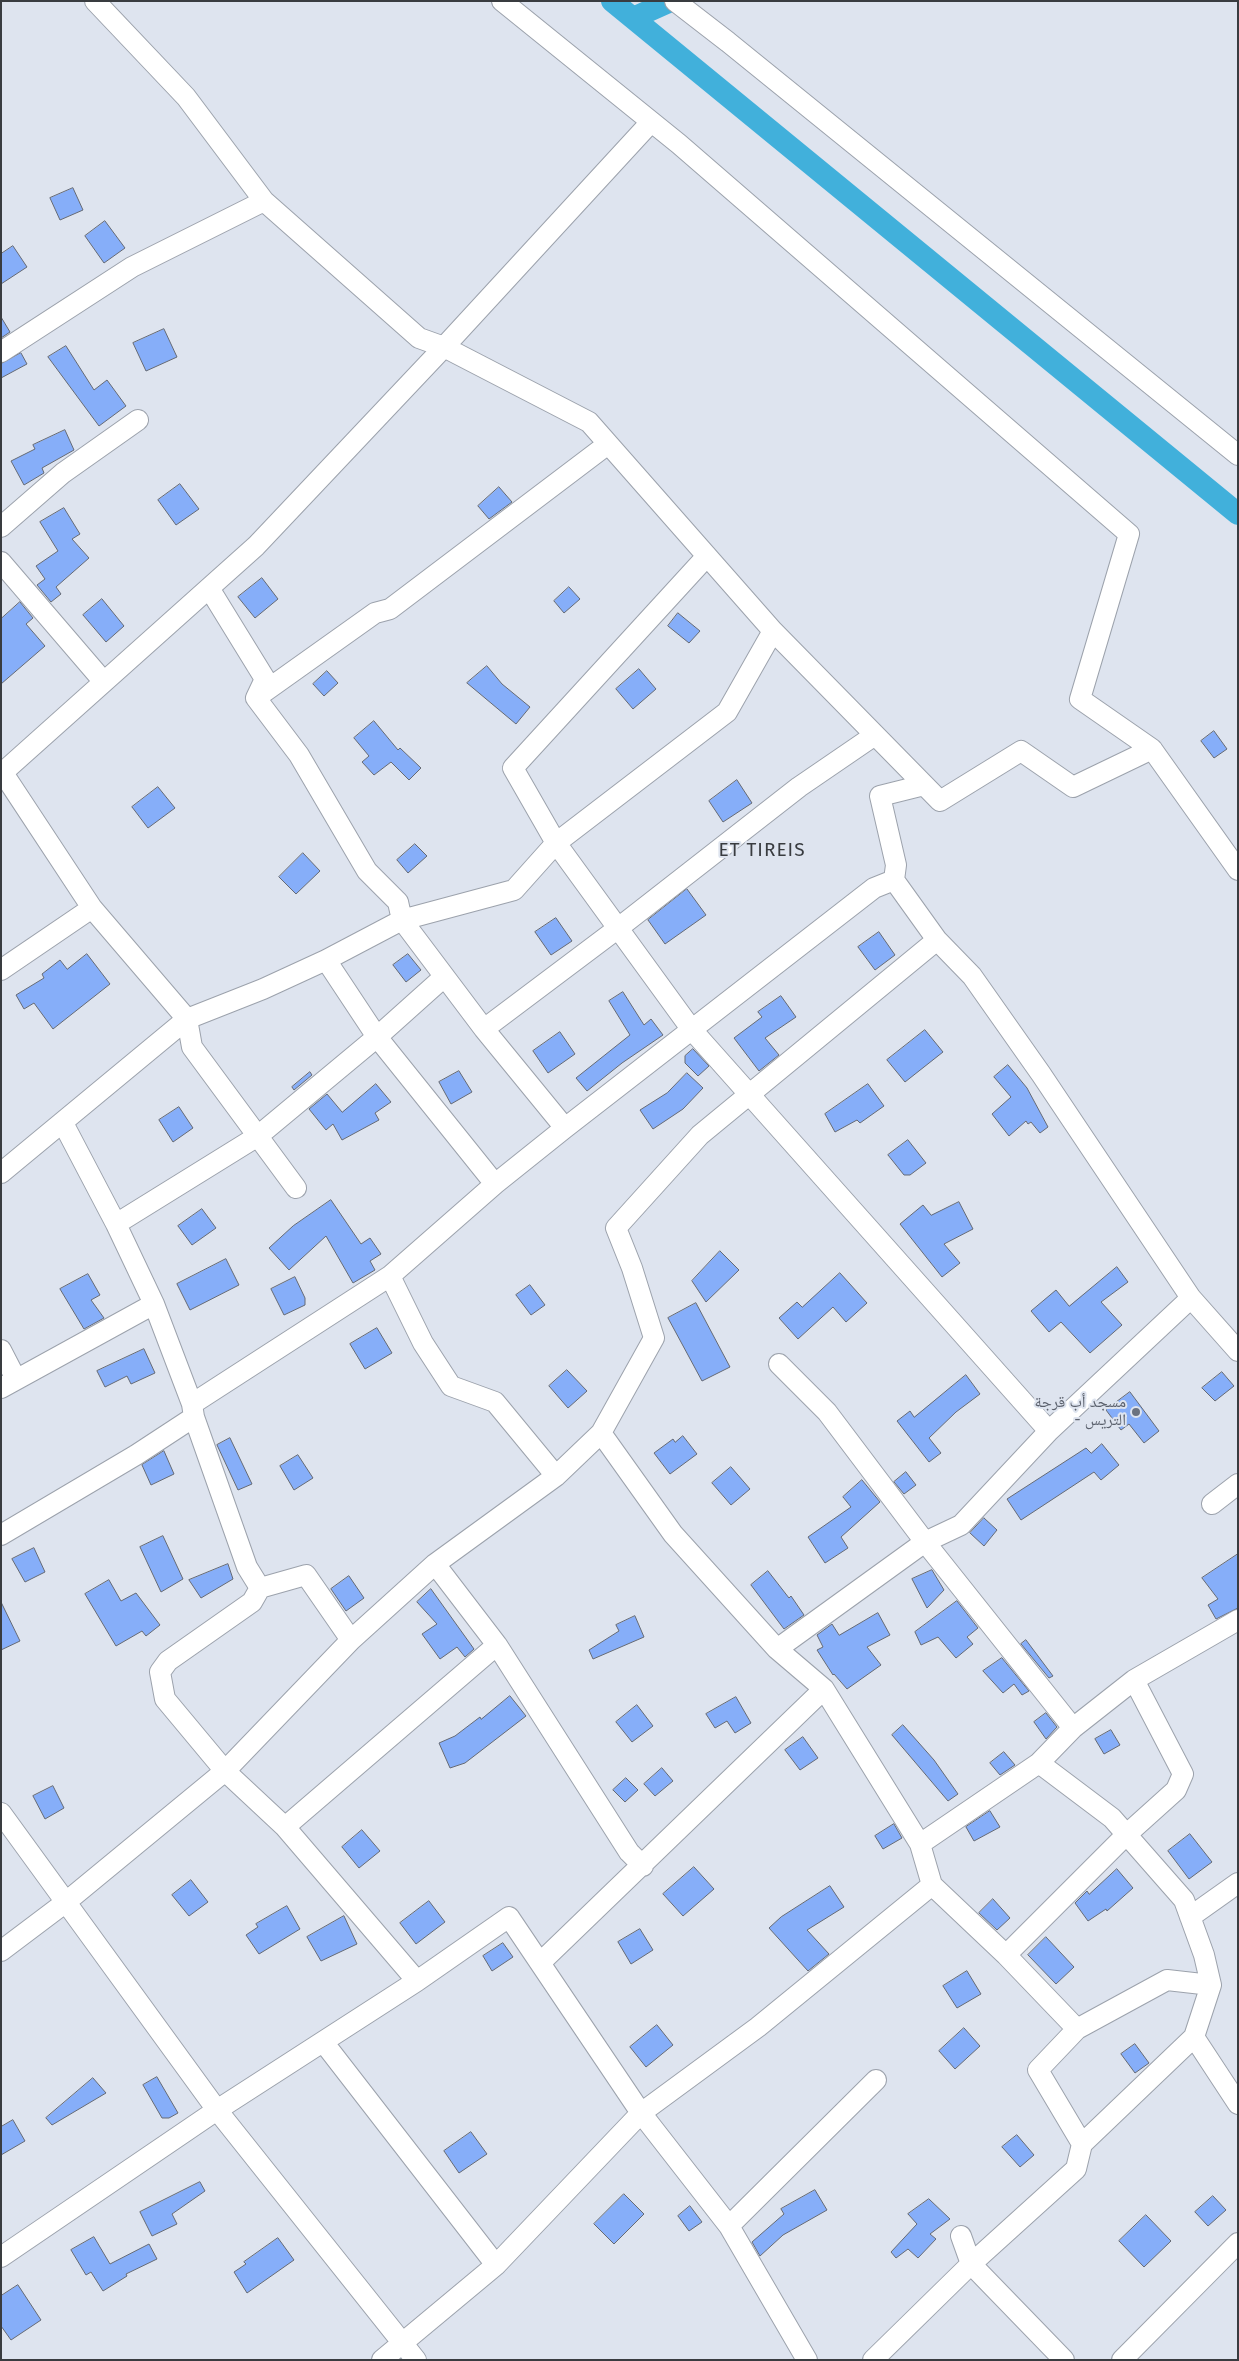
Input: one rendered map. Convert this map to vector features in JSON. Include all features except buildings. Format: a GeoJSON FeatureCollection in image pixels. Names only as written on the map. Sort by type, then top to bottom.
{"type":"FeatureCollection","features":[{"type":"Feature","properties":{"kind":"street"},"geometry":{"type":"LineString","coordinates":[[94,1],[186,97],[264,201],[419,338],[444,347],[589,422],[773,631],[940,801],[1021,751],[1073,787],[1152,749]]}},
{"type":"Feature","properties":{"kind":"street"},"geometry":{"type":"LineString","coordinates":[[502,1],[651,122],[800,247],[1129,534],[1080,699],[1152,749],[1238,870]]}},
{"type":"Feature","properties":{"kind":"street"},"geometry":{"type":"LineString","coordinates":[[675,1],[1238,455]]}},
{"type":"Feature","properties":{"kind":"street"},"geometry":{"type":"LineString","coordinates":[[296,1188],[192,1047],[187,1019],[92,908],[2,774],[256,546],[444,347],[651,122]]}},
{"type":"Feature","properties":{"kind":"street"},"geometry":{"type":"LineString","coordinates":[[1,352],[132,267],[264,201]]}},
{"type":"Feature","properties":{"kind":"street"},"geometry":{"type":"LineString","coordinates":[[1,527],[63,473],[138,420]]}},
{"type":"Feature","properties":{"kind":"street"},"geometry":{"type":"LineString","coordinates":[[256,698],[376,613],[390,609],[608,444]]}},
{"type":"Feature","properties":{"kind":"street"},"geometry":{"type":"LineString","coordinates":[[707,556],[513,768],[556,843],[692,1030],[1049,1431]]}},
{"type":"Feature","properties":{"kind":"street"},"geometry":{"type":"LineString","coordinates":[[1,562],[104,682]]}},
{"type":"Feature","properties":{"kind":"street"},"geometry":{"type":"LineString","coordinates":[[209,588],[265,678],[256,698]]}},
{"type":"Feature","properties":{"kind":"street"},"geometry":{"type":"LineString","coordinates":[[2,1170],[63,1123],[187,1019],[263,989],[326,960],[402,920],[514,890],[556,843],[727,712],[773,631]]}},
{"type":"Feature","properties":{"kind":"street"},"geometry":{"type":"LineString","coordinates":[[256,698],[299,755],[367,871],[398,902],[402,920],[484,1029],[564,1128]]}},
{"type":"Feature","properties":{"kind":"street"},"geometry":{"type":"LineString","coordinates":[[484,1029],[617,929],[799,787],[875,735]]}},
{"type":"Feature","properties":{"kind":"street"},"geometry":{"type":"LineString","coordinates":[[924,785],[880,796],[896,866],[894,880],[937,940],[972,976],[983,991],[1191,1298],[1238,1351]]}},
{"type":"Feature","properties":{"kind":"street"},"geometry":{"type":"LineString","coordinates":[[1,1535],[136,1455],[193,1411],[390,1276],[494,1184],[564,1128],[874,888],[894,880]]}},
{"type":"Feature","properties":{"kind":"street"},"geometry":{"type":"LineString","coordinates":[[1,970],[92,908]]}},
{"type":"Feature","properties":{"kind":"street"},"geometry":{"type":"LineString","coordinates":[[1,1951],[66,1902],[225,1771],[351,1640],[435,1564],[556,1476],[601,1433],[654,1338],[632,1268],[616,1228],[700,1135],[751,1095],[937,940]]}},
{"type":"Feature","properties":{"kind":"street"},"geometry":{"type":"LineString","coordinates":[[326,960],[377,1037],[494,1184]]}},
{"type":"Feature","properties":{"kind":"street"},"geometry":{"type":"LineString","coordinates":[[116,1224],[258,1136],[377,1037],[444,977]]}},
{"type":"Feature","properties":{"kind":"street"},"geometry":{"type":"LineString","coordinates":[[63,1123],[116,1224],[154,1304],[247,1566],[260,1588]]}},
{"type":"Feature","properties":{"kind":"street"},"geometry":{"type":"LineString","coordinates":[[390,1276],[423,1343],[451,1386],[496,1402],[556,1476]]}},
{"type":"Feature","properties":{"kind":"street"},"geometry":{"type":"LineString","coordinates":[[777,1649],[924,1542],[961,1525],[1049,1431],[1191,1298]]}},
{"type":"Feature","properties":{"kind":"street"},"geometry":{"type":"LineString","coordinates":[[1,1350],[9,1383],[154,1304]]}},
{"type":"Feature","properties":{"kind":"street"},"geometry":{"type":"LineString","coordinates":[[779,1364],[827,1412],[924,1542],[1073,1728]]}},
{"type":"Feature","properties":{"kind":"street"},"geometry":{"type":"LineString","coordinates":[[601,1433],[673,1534],[777,1649],[824,1689],[920,1844],[932,1885],[1006,1955],[1077,2029]]}},
{"type":"Feature","properties":{"kind":"street"},"geometry":{"type":"LineString","coordinates":[[1212,1504],[1238,1484]]}},
{"type":"Feature","properties":{"kind":"street"},"geometry":{"type":"LineString","coordinates":[[435,1564],[498,1645],[629,1852],[643,1866]]}},
{"type":"Feature","properties":{"kind":"street"},"geometry":{"type":"LineString","coordinates":[[351,1640],[306,1575],[260,1588],[252,1602],[168,1661],[160,1672],[165,1699],[225,1771],[285,1827],[417,1981]]}},
{"type":"Feature","properties":{"kind":"street"},"geometry":{"type":"LineString","coordinates":[[920,1844],[1039,1763],[1073,1728],[1134,1680],[1238,1620]]}},
{"type":"Feature","properties":{"kind":"street"},"geometry":{"type":"LineString","coordinates":[[285,1827],[498,1645]]}},
{"type":"Feature","properties":{"kind":"street"},"geometry":{"type":"LineString","coordinates":[[1006,1955],[1126,1835],[1176,1790],[1183,1774],[1134,1680]]}},
{"type":"Feature","properties":{"kind":"street"},"geometry":{"type":"LineString","coordinates":[[541,1962],[643,1866],[824,1689]]}},
{"type":"Feature","properties":{"kind":"street"},"geometry":{"type":"LineString","coordinates":[[873,2360],[971,2264],[1076,2169],[1082,2144],[1194,2038],[1211,1985],[1204,1955],[1184,1900],[1112,1818],[1039,1763]]}},
{"type":"Feature","properties":{"kind":"street"},"geometry":{"type":"LineString","coordinates":[[1,1813],[217,2110],[416,2360]]}},
{"type":"Feature","properties":{"kind":"street"},"geometry":{"type":"LineString","coordinates":[[1190,1917],[1238,1883]]}},
{"type":"Feature","properties":{"kind":"street"},"geometry":{"type":"LineString","coordinates":[[382,2360],[496,2265],[641,2113],[758,2027],[932,1885]]}},
{"type":"Feature","properties":{"kind":"street"},"geometry":{"type":"LineString","coordinates":[[1,2256],[217,2110],[324,2043],[417,1981],[509,1917],[641,2113],[729,2226],[807,2360]]}},
{"type":"Feature","properties":{"kind":"street"},"geometry":{"type":"LineString","coordinates":[[1082,2144],[1038,2070],[1077,2029],[1167,1980],[1211,1985]]}},
{"type":"Feature","properties":{"kind":"street"},"geometry":{"type":"LineString","coordinates":[[1194,2038],[1238,2104]]}},
{"type":"Feature","properties":{"kind":"street"},"geometry":{"type":"LineString","coordinates":[[324,2043],[496,2265]]}},
{"type":"Feature","properties":{"kind":"street"},"geometry":{"type":"LineString","coordinates":[[729,2226],[876,2080]]}},
{"type":"Feature","properties":{"kind":"street"},"geometry":{"type":"LineString","coordinates":[[961,2236],[971,2264],[1064,2360]]}},
{"type":"Feature","properties":{"kind":"street"},"geometry":{"type":"LineString","coordinates":[[1122,2360],[1238,2243]]}},
{"type":"Feature","properties":{"kind":"waterway"},"geometry":{"type":"LineString","coordinates":[[612,1],[1238,514]]}},
{"type":"Feature","properties":{"kind":"waterway"},"geometry":{"type":"LineString","coordinates":[[633,18],[671,1]]}},
{"type":"Feature","properties":{"kind":"place","name":"مسجد أب قرجة - التريس"},"geometry":{"type":"Point","coordinates":[1136,1412]}},
{"type":"Feature","properties":{"kind":"district","name":"ET TIREIS"},"geometry":{"type":"Point","coordinates":[762,851]}}]}
